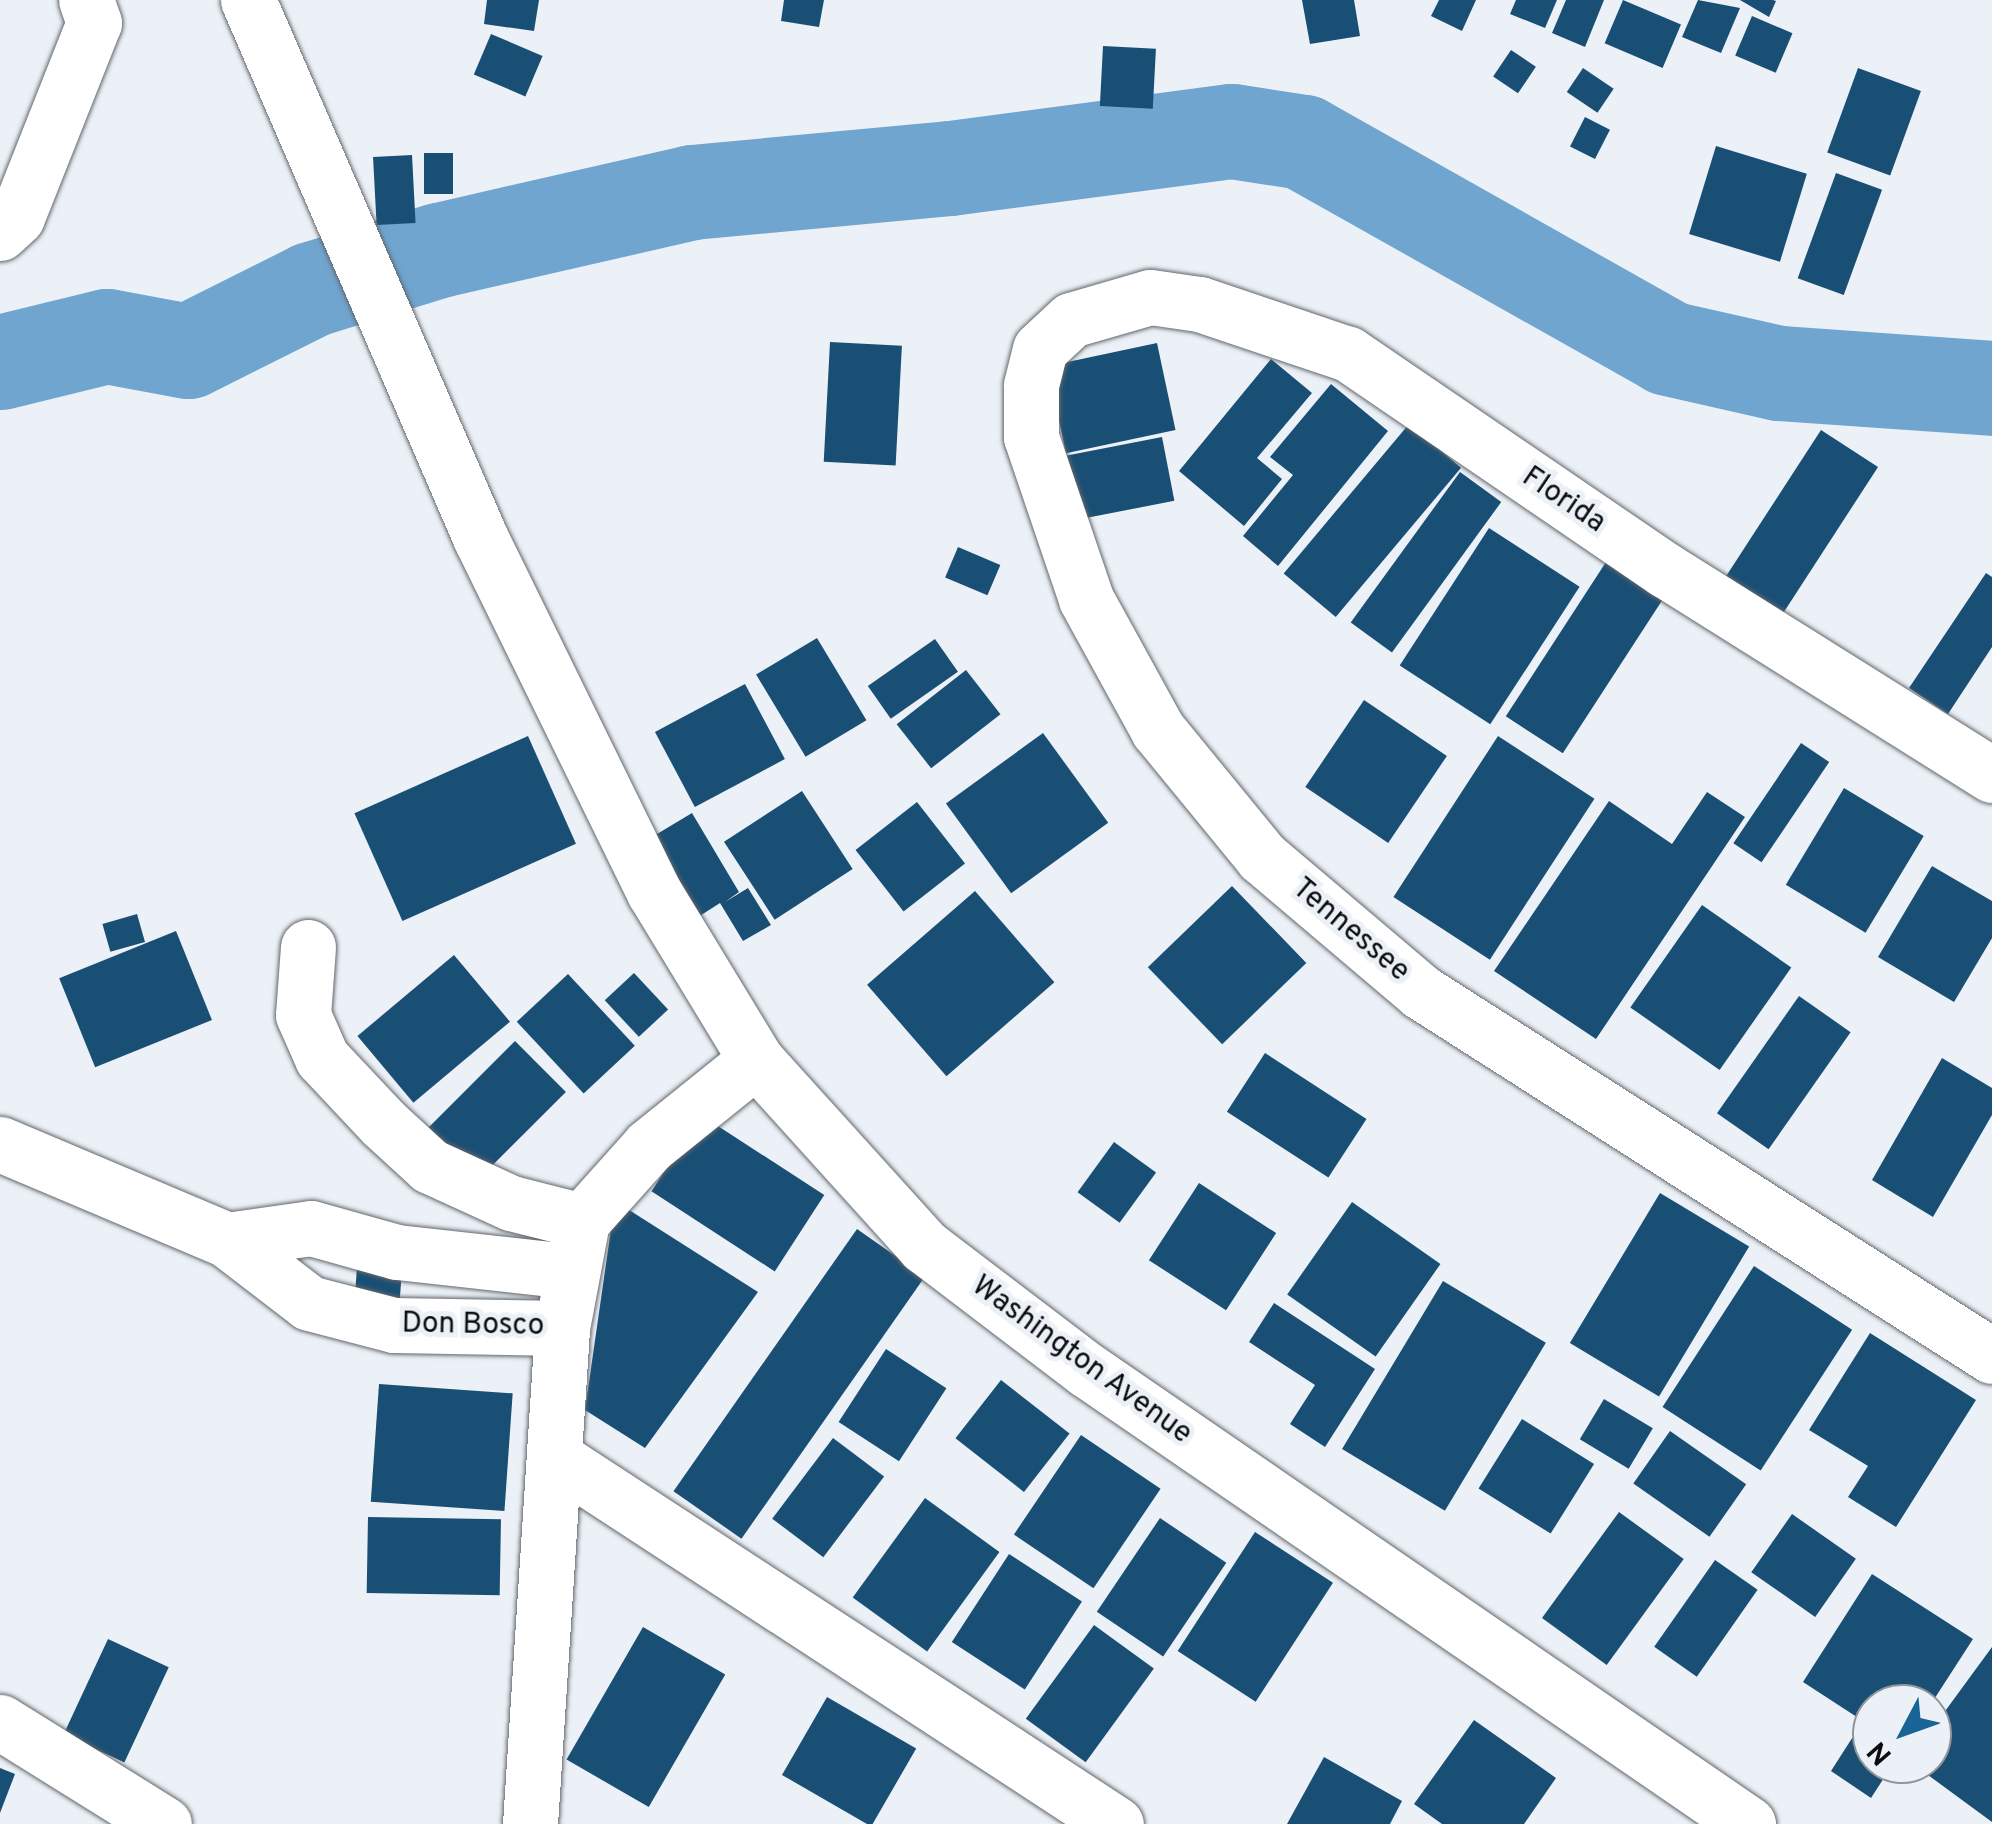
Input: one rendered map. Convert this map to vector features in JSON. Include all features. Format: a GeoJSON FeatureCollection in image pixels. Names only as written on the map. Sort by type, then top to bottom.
{"type":"FeatureCollection","features":[{"type":"Feature","properties":{"kind":"street"},"geometry":{"type":"LineString","coordinates":[[0,233],[17,217],[94,23],[86,0]]}},
{"type":"Feature","properties":{"kind":"street","name":"Washington Avenue"},"geometry":{"type":"LineString","coordinates":[[248,0],[480,537],[654,892],[756,1060],[924,1246],[1087,1370],[1748,1824]]}},
{"type":"Feature","properties":{"kind":"street","name":"Florida"},"geometry":{"type":"LineString","coordinates":[[1110,307],[1150,297],[1199,304],[1348,354],[1665,570],[1992,774]]}},
{"type":"Feature","properties":{"kind":"street","name":"Tennessee"},"geometry":{"type":"LineString","coordinates":[[1110,307],[1071,320],[1040,349],[1031,386],[1031,437],[1086,600],[1158,730],[1262,857],[1421,992],[1992,1356]]}},
{"type":"Feature","properties":{"kind":"street"},"geometry":{"type":"LineString","coordinates":[[308,947],[303,1015],[322,1058],[430,1166],[511,1203],[576,1246]]}},
{"type":"Feature","properties":{"kind":"street"},"geometry":{"type":"LineString","coordinates":[[535,1821],[562,1328],[576,1246],[649,1146],[756,1060]]}},
{"type":"Feature","properties":{"kind":"street","name":"Don Bosco"},"geometry":{"type":"LineString","coordinates":[[0,1144],[227,1240],[309,1303],[394,1325],[562,1328]]}},
{"type":"Feature","properties":{"kind":"street","name":"Don Bosco"},"geometry":{"type":"LineString","coordinates":[[227,1240],[311,1228],[397,1252],[576,1246]]}},
{"type":"Feature","properties":{"kind":"street"},"geometry":{"type":"LineString","coordinates":[[554,1457],[1116,1824]]}},
{"type":"Feature","properties":{"kind":"street"},"geometry":{"type":"LineString","coordinates":[[0,1722],[164,1824]]}},
{"type":"Feature","properties":{"kind":"building"},"geometry":{"type":"Polygon","coordinates":[[[487,0],[539,0],[534,31],[484,24],[487,0]]]}},
{"type":"Feature","properties":{"kind":"building"},"geometry":{"type":"Polygon","coordinates":[[[784,0],[824,0],[819,27],[781,21],[784,0]]]}},
{"type":"Feature","properties":{"kind":"building"},"geometry":{"type":"Polygon","coordinates":[[[1302,0],[1354,0],[1360,36],[1310,44],[1302,0]]]}},
{"type":"Feature","properties":{"kind":"building"},"geometry":{"type":"Polygon","coordinates":[[[1439,0],[1476,0],[1462,31],[1431,16],[1439,0]]]}},
{"type":"Feature","properties":{"kind":"building"},"geometry":{"type":"Polygon","coordinates":[[[1516,0],[1557,0],[1545,28],[1510,14],[1516,0]]]}},
{"type":"Feature","properties":{"kind":"building"},"geometry":{"type":"Polygon","coordinates":[[[1566,0],[1604,0],[1585,47],[1552,33],[1566,0]]]}},
{"type":"Feature","properties":{"kind":"building"},"geometry":{"type":"Polygon","coordinates":[[[1623,0],[1681,25],[1663,68],[1605,43],[1623,0]]]}},
{"type":"Feature","properties":{"kind":"building"},"geometry":{"type":"Polygon","coordinates":[[[1698,0],[1740,8],[1721,53],[1682,37],[1698,0]]]}},
{"type":"Feature","properties":{"kind":"building"},"geometry":{"type":"Polygon","coordinates":[[[1740,0],[1773,0],[1776,1],[1769,17],[1740,0]]]}},
{"type":"Feature","properties":{"kind":"building"},"geometry":{"type":"Polygon","coordinates":[[[1752,16],[1793,33],[1776,73],[1735,56],[1752,16]]]}},
{"type":"Feature","properties":{"kind":"building"},"geometry":{"type":"Polygon","coordinates":[[[491,34],[543,56],[525,96],[474,75],[491,34]]]}},
{"type":"Feature","properties":{"kind":"building"},"geometry":{"type":"Polygon","coordinates":[[[1103,46],[1156,49],[1153,109],[1100,106],[1103,46]]]}},
{"type":"Feature","properties":{"kind":"building"},"geometry":{"type":"Polygon","coordinates":[[[1511,50],[1536,67],[1518,93],[1493,77],[1511,50]]]}},
{"type":"Feature","properties":{"kind":"building"},"geometry":{"type":"Polygon","coordinates":[[[1583,68],[1614,89],[1597,113],[1567,92],[1583,68]]]}},
{"type":"Feature","properties":{"kind":"building"},"geometry":{"type":"Polygon","coordinates":[[[1858,68],[1921,91],[1890,175],[1827,153],[1858,68]]]}},
{"type":"Feature","properties":{"kind":"building"},"geometry":{"type":"Polygon","coordinates":[[[1585,117],[1610,130],[1595,159],[1570,146],[1585,117]]]}},
{"type":"Feature","properties":{"kind":"building"},"geometry":{"type":"Polygon","coordinates":[[[1716,146],[1807,174],[1780,262],[1689,234],[1716,146]]]}},
{"type":"Feature","properties":{"kind":"building"},"geometry":{"type":"Polygon","coordinates":[[[424,153],[453,153],[453,194],[424,194],[424,153]]]}},
{"type":"Feature","properties":{"kind":"building"},"geometry":{"type":"Polygon","coordinates":[[[412,155],[416,223],[377,225],[373,157],[412,155]]]}},
{"type":"Feature","properties":{"kind":"building"},"geometry":{"type":"Polygon","coordinates":[[[1836,173],[1882,190],[1844,295],[1798,278],[1836,173]]]}},
{"type":"Feature","properties":{"kind":"building"},"geometry":{"type":"Polygon","coordinates":[[[830,342],[902,346],[896,466],[824,462],[830,342]]]}},
{"type":"Feature","properties":{"kind":"building"},"geometry":{"type":"Polygon","coordinates":[[[1157,343],[1176,430],[1066,453],[1047,366],[1157,343]]]}},
{"type":"Feature","properties":{"kind":"building"},"geometry":{"type":"Polygon","coordinates":[[[1271,359],[1312,393],[1257,458],[1282,479],[1244,526],[1179,471],[1271,359]]]}},
{"type":"Feature","properties":{"kind":"building"},"geometry":{"type":"Polygon","coordinates":[[[1331,384],[1388,431],[1278,566],[1243,536],[1293,475],[1270,457],[1331,384]]]}},
{"type":"Feature","properties":{"kind":"building"},"geometry":{"type":"Polygon","coordinates":[[[1409,424],[1461,468],[1336,617],[1284,573],[1409,424]]]}},
{"type":"Feature","properties":{"kind":"building"},"geometry":{"type":"Polygon","coordinates":[[[1821,430],[1878,467],[1783,613],[1726,576],[1821,430]]]}},
{"type":"Feature","properties":{"kind":"building"},"geometry":{"type":"Polygon","coordinates":[[[1162,437],[1174,501],[1074,520],[1062,456],[1162,437]]]}},
{"type":"Feature","properties":{"kind":"building"},"geometry":{"type":"Polygon","coordinates":[[[1460,472],[1501,502],[1392,652],[1351,622],[1460,472]]]}},
{"type":"Feature","properties":{"kind":"building"},"geometry":{"type":"Polygon","coordinates":[[[1489,528],[1580,587],[1490,724],[1400,666],[1489,528]]]}},
{"type":"Feature","properties":{"kind":"building"},"geometry":{"type":"Polygon","coordinates":[[[958,547],[1000,565],[987,595],[945,577],[958,547]]]}},
{"type":"Feature","properties":{"kind":"building"},"geometry":{"type":"Polygon","coordinates":[[[1606,562],[1663,599],[1563,753],[1506,716],[1606,562]]]}},
{"type":"Feature","properties":{"kind":"building"},"geometry":{"type":"Polygon","coordinates":[[[1986,573],[1992,577],[1992,647],[1948,714],[1909,688],[1986,573]]]}},
{"type":"Feature","properties":{"kind":"building"},"geometry":{"type":"Polygon","coordinates":[[[817,638],[866,720],[806,757],[756,675],[817,638]]]}},
{"type":"Feature","properties":{"kind":"building"},"geometry":{"type":"Polygon","coordinates":[[[935,639],[958,672],[891,719],[868,686],[935,639]]]}},
{"type":"Feature","properties":{"kind":"building"},"geometry":{"type":"Polygon","coordinates":[[[966,670],[1000,714],[931,768],[897,724],[966,670]]]}},
{"type":"Feature","properties":{"kind":"building"},"geometry":{"type":"Polygon","coordinates":[[[745,684],[785,759],[695,807],[655,732],[745,684]]]}},
{"type":"Feature","properties":{"kind":"building"},"geometry":{"type":"Polygon","coordinates":[[[1364,700],[1447,756],[1388,843],[1305,787],[1364,700]]]}},
{"type":"Feature","properties":{"kind":"building"},"geometry":{"type":"Polygon","coordinates":[[[1043,733],[1108,823],[1011,893],[946,804],[1043,733]]]}},
{"type":"Feature","properties":{"kind":"building"},"geometry":{"type":"Polygon","coordinates":[[[528,736],[576,844],[402,921],[354,813],[528,736]]]}},
{"type":"Feature","properties":{"kind":"building"},"geometry":{"type":"Polygon","coordinates":[[[1498,736],[1594,799],[1490,960],[1393,897],[1498,736]]]}},
{"type":"Feature","properties":{"kind":"building"},"geometry":{"type":"Polygon","coordinates":[[[1801,743],[1829,762],[1762,862],[1733,843],[1801,743]]]}},
{"type":"Feature","properties":{"kind":"building"},"geometry":{"type":"Polygon","coordinates":[[[1844,788],[1924,836],[1866,933],[1786,885],[1844,788]]]}},
{"type":"Feature","properties":{"kind":"building"},"geometry":{"type":"Polygon","coordinates":[[[802,791],[853,869],[775,920],[724,842],[802,791]]]}},
{"type":"Feature","properties":{"kind":"building"},"geometry":{"type":"Polygon","coordinates":[[[1707,792],[1745,817],[1596,1039],[1494,971],[1609,801],[1672,844],[1707,792]]]}},
{"type":"Feature","properties":{"kind":"building"},"geometry":{"type":"Polygon","coordinates":[[[917,802],[965,863],[904,911],[856,850],[917,802]]]}},
{"type":"Feature","properties":{"kind":"building"},"geometry":{"type":"Polygon","coordinates":[[[692,813],[739,892],[725,902],[748,888],[771,925],[743,941],[720,903],[695,919],[647,840],[692,813]]]}},
{"type":"Feature","properties":{"kind":"building"},"geometry":{"type":"Polygon","coordinates":[[[1932,866],[1992,901],[1992,938],[1954,1002],[1878,957],[1932,866]]]}},
{"type":"Feature","properties":{"kind":"building"},"geometry":{"type":"Polygon","coordinates":[[[1232,886],[1306,963],[1222,1044],[1148,967],[1232,886]]]}},
{"type":"Feature","properties":{"kind":"building"},"geometry":{"type":"Polygon","coordinates":[[[975,891],[1054,982],[946,1076],[867,985],[975,891]]]}},
{"type":"Feature","properties":{"kind":"building"},"geometry":{"type":"Polygon","coordinates":[[[1702,905],[1791,968],[1720,1070],[1630,1007],[1702,905]]]}},
{"type":"Feature","properties":{"kind":"building"},"geometry":{"type":"Polygon","coordinates":[[[137,914],[145,942],[110,952],[102,924],[137,914]]]}},
{"type":"Feature","properties":{"kind":"building"},"geometry":{"type":"Polygon","coordinates":[[[176,931],[212,1020],[95,1067],[59,978],[176,931]]]}},
{"type":"Feature","properties":{"kind":"building"},"geometry":{"type":"Polygon","coordinates":[[[454,955],[510,1022],[413,1103],[357,1036],[454,955]]]}},
{"type":"Feature","properties":{"kind":"building"},"geometry":{"type":"Polygon","coordinates":[[[634,973],[668,1010],[639,1037],[605,1000],[634,973]]]}},
{"type":"Feature","properties":{"kind":"building"},"geometry":{"type":"Polygon","coordinates":[[[568,974],[635,1046],[584,1093],[517,1022],[568,974]]]}},
{"type":"Feature","properties":{"kind":"building"},"geometry":{"type":"Polygon","coordinates":[[[1799,996],[1851,1032],[1769,1149],[1717,1113],[1799,996]]]}},
{"type":"Feature","properties":{"kind":"building"},"geometry":{"type":"Polygon","coordinates":[[[515,1041],[566,1092],[478,1180],[427,1129],[515,1041]]]}},
{"type":"Feature","properties":{"kind":"building"},"geometry":{"type":"Polygon","coordinates":[[[1265,1053],[1366,1119],[1328,1178],[1227,1112],[1265,1053]]]}},
{"type":"Feature","properties":{"kind":"building"},"geometry":{"type":"Polygon","coordinates":[[[1942,1058],[1992,1088],[1992,1115],[1933,1217],[1872,1180],[1942,1058]]]}},
{"type":"Feature","properties":{"kind":"building"},"geometry":{"type":"Polygon","coordinates":[[[701,1115],[824,1195],[775,1271],[651,1191],[701,1115]]]}},
{"type":"Feature","properties":{"kind":"building"},"geometry":{"type":"Polygon","coordinates":[[[1114,1142],[1156,1173],[1120,1223],[1078,1192],[1114,1142]]]}},
{"type":"Feature","properties":{"kind":"building"},"geometry":{"type":"Polygon","coordinates":[[[1199,1183],[1276,1233],[1226,1310],[1149,1260],[1199,1183]]]}},
{"type":"Feature","properties":{"kind":"building"},"geometry":{"type":"Polygon","coordinates":[[[1660,1193],[1749,1247],[1659,1397],[1570,1343],[1660,1193]]]}},
{"type":"Feature","properties":{"kind":"building"},"geometry":{"type":"Polygon","coordinates":[[[615,1201],[758,1292],[645,1448],[585,1410],[615,1201]]]}},
{"type":"Feature","properties":{"kind":"building"},"geometry":{"type":"Polygon","coordinates":[[[1352,1202],[1440,1264],[1376,1357],[1287,1295],[1352,1202]]]}},
{"type":"Feature","properties":{"kind":"building"},"geometry":{"type":"Polygon","coordinates":[[[857,1229],[925,1277],[741,1539],[673,1491],[857,1229]]]}},
{"type":"Feature","properties":{"kind":"building"},"geometry":{"type":"Polygon","coordinates":[[[1754,1266],[1852,1330],[1761,1471],[1663,1407],[1754,1266]]]}},
{"type":"Feature","properties":{"kind":"building"},"geometry":{"type":"Polygon","coordinates":[[[357,1267],[402,1270],[399,1305],[355,1302],[357,1267]]]}},
{"type":"Feature","properties":{"kind":"building"},"geometry":{"type":"Polygon","coordinates":[[[1443,1281],[1546,1343],[1445,1511],[1342,1449],[1443,1281]]]}},
{"type":"Feature","properties":{"kind":"building"},"geometry":{"type":"Polygon","coordinates":[[[1274,1303],[1375,1369],[1325,1447],[1290,1424],[1315,1385],[1249,1342],[1274,1303]]]}},
{"type":"Feature","properties":{"kind":"building"},"geometry":{"type":"Polygon","coordinates":[[[1870,1333],[1976,1400],[1896,1527],[1848,1497],[1868,1466],[1809,1430],[1870,1333]]]}},
{"type":"Feature","properties":{"kind":"building"},"geometry":{"type":"Polygon","coordinates":[[[886,1349],[946,1388],[899,1461],[839,1422],[886,1349]]]}},
{"type":"Feature","properties":{"kind":"building"},"geometry":{"type":"Polygon","coordinates":[[[1001,1380],[1070,1434],[1024,1492],[955,1438],[1001,1380]]]}},
{"type":"Feature","properties":{"kind":"building"},"geometry":{"type":"Polygon","coordinates":[[[379,1384],[513,1393],[504,1511],[371,1502],[379,1384]]]}},
{"type":"Feature","properties":{"kind":"building"},"geometry":{"type":"Polygon","coordinates":[[[1604,1399],[1653,1428],[1629,1469],[1580,1439],[1604,1399]]]}},
{"type":"Feature","properties":{"kind":"building"},"geometry":{"type":"Polygon","coordinates":[[[1522,1419],[1594,1464],[1551,1534],[1479,1489],[1522,1419]]]}},
{"type":"Feature","properties":{"kind":"building"},"geometry":{"type":"Polygon","coordinates":[[[1670,1431],[1746,1484],[1709,1537],[1633,1483],[1670,1431]]]}},
{"type":"Feature","properties":{"kind":"building"},"geometry":{"type":"Polygon","coordinates":[[[1081,1435],[1161,1489],[1093,1588],[1014,1534],[1081,1435]]]}},
{"type":"Feature","properties":{"kind":"building"},"geometry":{"type":"Polygon","coordinates":[[[833,1438],[884,1477],[823,1557],[772,1519],[833,1438]]]}},
{"type":"Feature","properties":{"kind":"building"},"geometry":{"type":"Polygon","coordinates":[[[925,1498],[999,1552],[927,1652],[853,1598],[925,1498]]]}},
{"type":"Feature","properties":{"kind":"building"},"geometry":{"type":"Polygon","coordinates":[[[1619,1512],[1684,1559],[1607,1665],[1542,1618],[1619,1512]]]}},
{"type":"Feature","properties":{"kind":"building"},"geometry":{"type":"Polygon","coordinates":[[[1792,1514],[1856,1559],[1815,1617],[1751,1572],[1792,1514]]]}},
{"type":"Feature","properties":{"kind":"building"},"geometry":{"type":"Polygon","coordinates":[[[368,1517],[501,1519],[500,1595],[367,1593],[368,1517]]]}},
{"type":"Feature","properties":{"kind":"building"},"geometry":{"type":"Polygon","coordinates":[[[1160,1518],[1226,1563],[1163,1656],[1097,1612],[1160,1518]]]}},
{"type":"Feature","properties":{"kind":"building"},"geometry":{"type":"Polygon","coordinates":[[[1255,1532],[1333,1583],[1256,1702],[1178,1651],[1255,1532]]]}},
{"type":"Feature","properties":{"kind":"building"},"geometry":{"type":"Polygon","coordinates":[[[1009,1554],[1082,1601],[1025,1689],[952,1642],[1009,1554]]]}},
{"type":"Feature","properties":{"kind":"building"},"geometry":{"type":"Polygon","coordinates":[[[1715,1560],[1758,1590],[1697,1677],[1654,1647],[1715,1560]]]}},
{"type":"Feature","properties":{"kind":"building"},"geometry":{"type":"Polygon","coordinates":[[[1872,1574],[1973,1639],[1944,1684],[1852,1684],[1852,1714],[1803,1682],[1872,1574]]]}},
{"type":"Feature","properties":{"kind":"building"},"geometry":{"type":"Polygon","coordinates":[[[1094,1625],[1154,1668],[1086,1762],[1026,1719],[1094,1625]]]}},
{"type":"Feature","properties":{"kind":"building"},"geometry":{"type":"Polygon","coordinates":[[[643,1627],[725,1674],[649,1807],[566,1760],[643,1627]]]}},
{"type":"Feature","properties":{"kind":"building"},"geometry":{"type":"Polygon","coordinates":[[[108,1639],[169,1667],[124,1762],[64,1734],[108,1639]]]}},
{"type":"Feature","properties":{"kind":"building"},"geometry":{"type":"Polygon","coordinates":[[[1992,1647],[1992,1822],[1940,1784],[1952,1784],[1952,1702],[1992,1647]]]}},
{"type":"Feature","properties":{"kind":"building"},"geometry":{"type":"Polygon","coordinates":[[[827,1697],[916,1748],[873,1824],[782,1775],[827,1697]]]}},
{"type":"Feature","properties":{"kind":"building"},"geometry":{"type":"Polygon","coordinates":[[[1474,1720],[1556,1778],[1524,1824],[1442,1824],[1414,1804],[1474,1720]]]}},
{"type":"Feature","properties":{"kind":"building"},"geometry":{"type":"Polygon","coordinates":[[[1852,1738],[1852,1784],[1880,1784],[1871,1798],[1831,1771],[1852,1738]]]}},
{"type":"Feature","properties":{"kind":"building"},"geometry":{"type":"Polygon","coordinates":[[[1324,1757],[1402,1801],[1390,1824],[1287,1824],[1324,1757]]]}},
{"type":"Feature","properties":{"kind":"building"},"geometry":{"type":"Polygon","coordinates":[[[0,1768],[15,1774],[0,1813],[0,1768]]]}},
{"type":"Feature","properties":{"kind":"waterway"},"geometry":{"type":"LineString","coordinates":[[0,362],[107,336],[188,351],[312,289],[439,250],[692,192],[950,168],[1232,131],[1303,142],[1668,348],[1779,373],[1992,388]]}}]}
